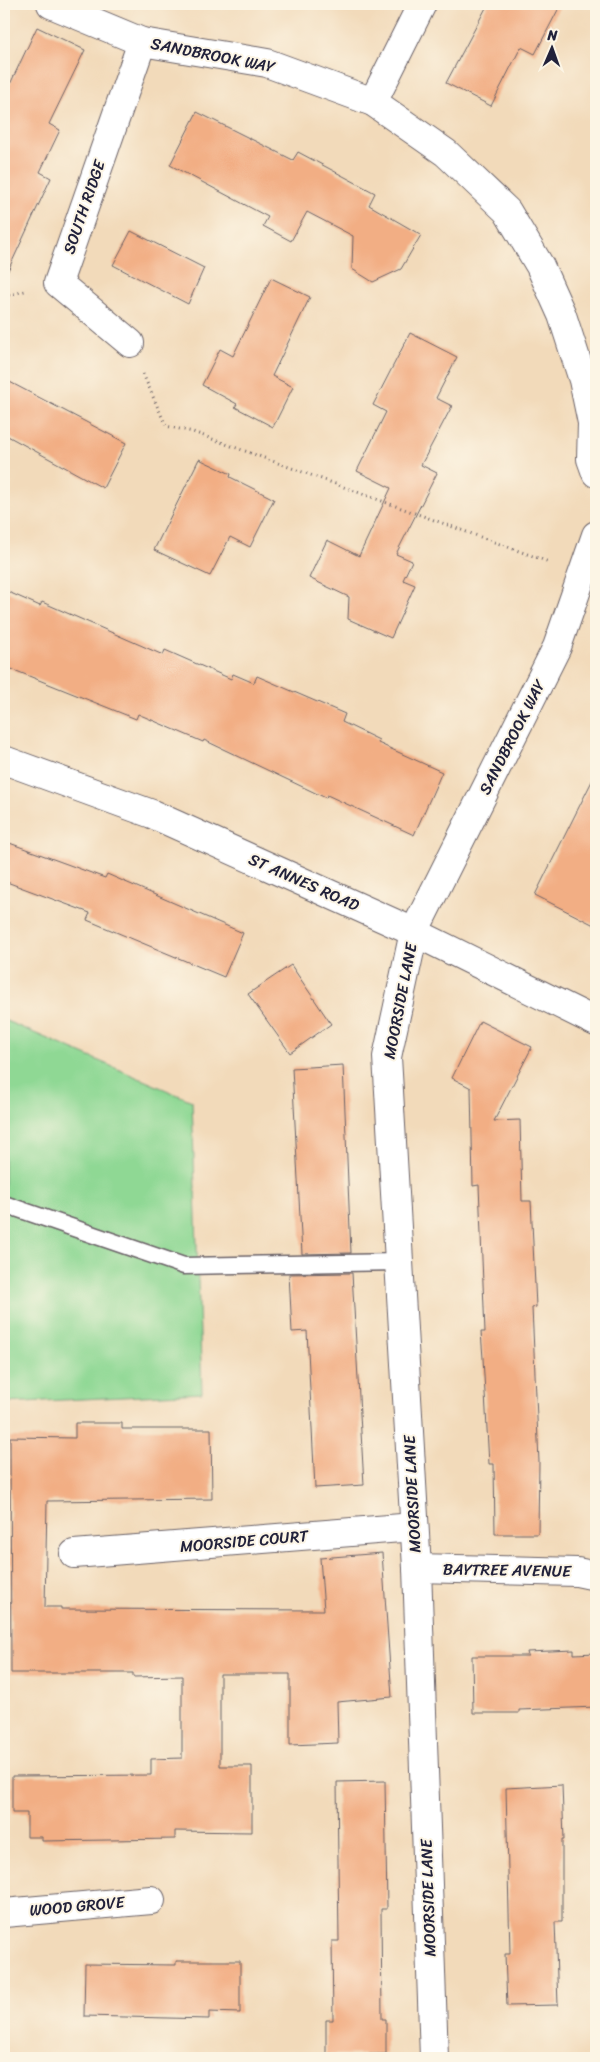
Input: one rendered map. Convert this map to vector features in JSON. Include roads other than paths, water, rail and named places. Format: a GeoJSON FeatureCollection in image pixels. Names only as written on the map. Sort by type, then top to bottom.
{"type":"FeatureCollection","features":[{"type":"Feature","properties":{"kind":"street","name":"SANDBROOK WAY"},"geometry":{"type":"LineString","coordinates":[[50,4],[142,42],[267,63],[373,102],[446,153],[507,211],[540,266],[562,315],[583,380],[592,423],[591,459],[596,473]]}},
{"type":"Feature","properties":{"kind":"street"},"geometry":{"type":"LineString","coordinates":[[373,102],[422,4]]}},
{"type":"Feature","properties":{"kind":"street","name":"SOUTH RIDGE"},"geometry":{"type":"LineString","coordinates":[[130,343],[58,283],[142,42]]}},
{"type":"Feature","properties":{"kind":"street","name":"SANDBROOK WAY"},"geometry":{"type":"LineString","coordinates":[[414,932],[557,647],[596,535]]}},
{"type":"Feature","properties":{"kind":"street","name":"ST ANNES ROAD"},"geometry":{"type":"LineString","coordinates":[[4,760],[152,814],[414,932],[596,1022]]}},
{"type":"Feature","properties":{"kind":"street","name":"MOORSIDE LANE"},"geometry":{"type":"LineString","coordinates":[[414,932],[387,1057],[417,1568],[434,2058]]}},
{"type":"Feature","properties":{"kind":"street","name":"MOORSIDE COURT"},"geometry":{"type":"LineString","coordinates":[[74,1554],[414,1527]]}},
{"type":"Feature","properties":{"kind":"street","name":"BAYTREE AVENUE"},"geometry":{"type":"LineString","coordinates":[[417,1568],[577,1572],[596,1576]]}},
{"type":"Feature","properties":{"kind":"street","name":"WOOD GROVE"},"geometry":{"type":"LineString","coordinates":[[4,1913],[151,1900]]}},
{"type":"Feature","properties":{"kind":"lane"},"geometry":{"type":"LineString","coordinates":[[4,1204],[184,1266],[398,1262]]}}]}
